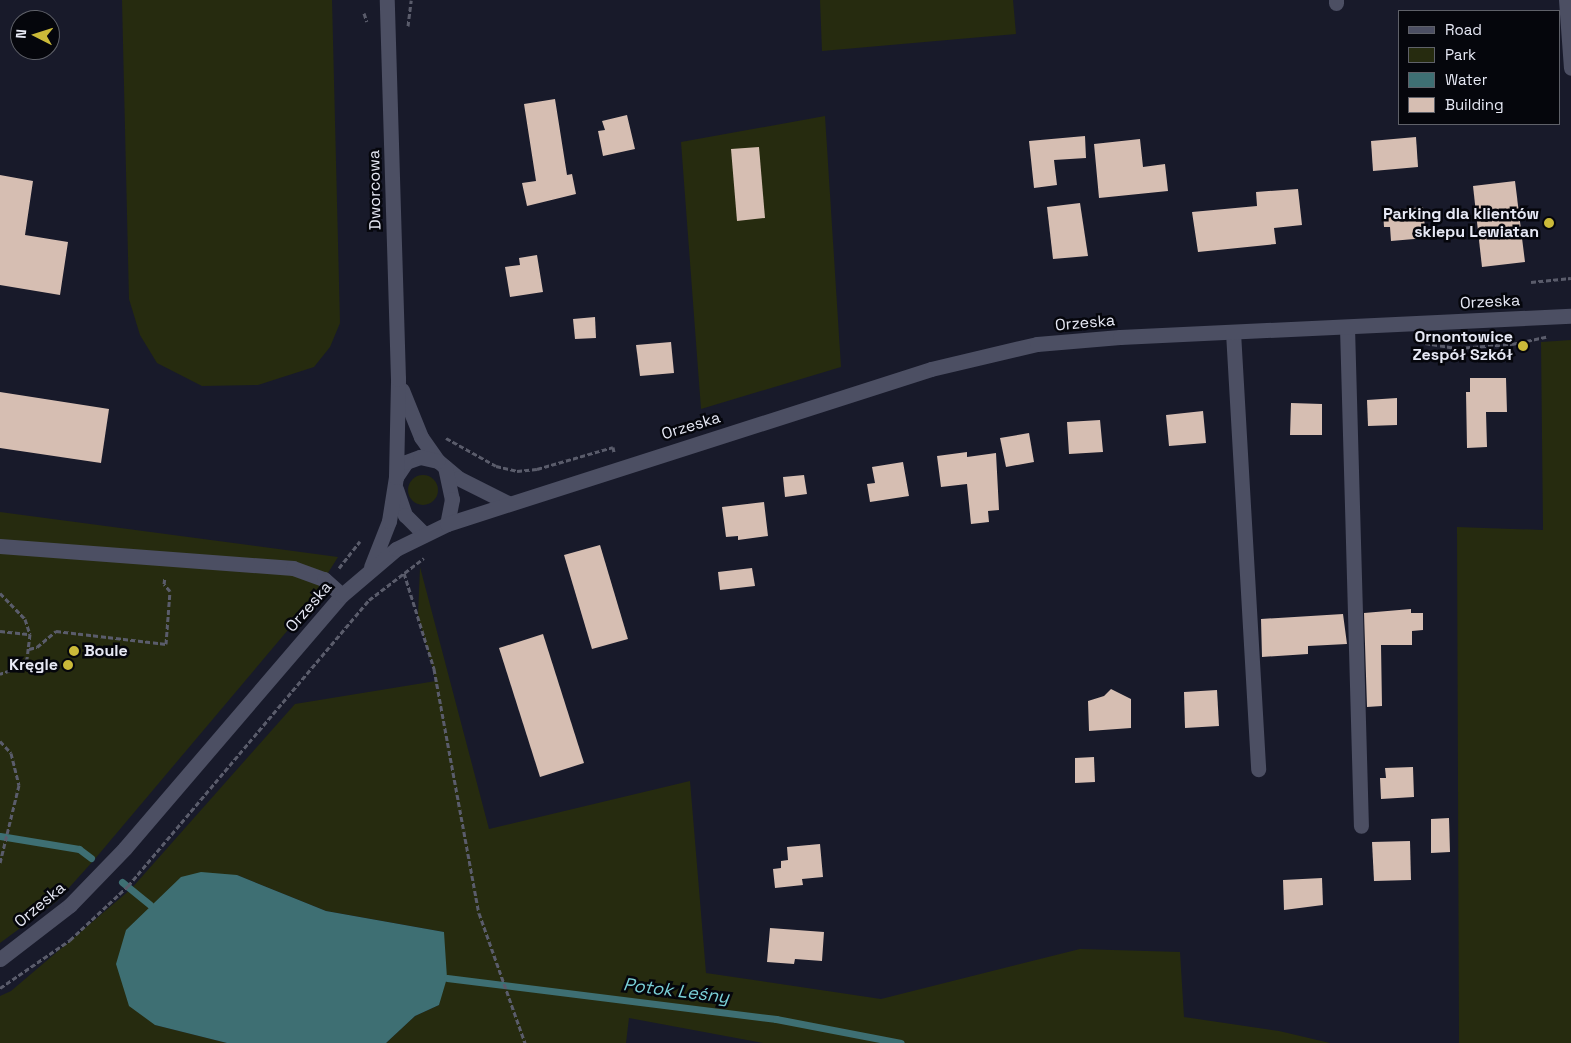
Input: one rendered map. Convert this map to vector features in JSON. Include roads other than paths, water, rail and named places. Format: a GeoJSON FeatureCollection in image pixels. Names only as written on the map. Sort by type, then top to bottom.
{"type":"FeatureCollection","features":[{"type":"Feature","properties":{"kind":"street","name":"Dworcowa"},"geometry":{"type":"LineString","coordinates":[[371,568],[389,521],[396,483],[398,379],[387,0]]}},
{"type":"Feature","properties":{"kind":"street"},"geometry":{"type":"LineString","coordinates":[[1566,0],[1571,68]]}},
{"type":"Feature","properties":{"kind":"street","name":"Orzeska"},"geometry":{"type":"LineString","coordinates":[[0,959],[70,905],[125,848],[342,596],[371,568],[396,549],[447,524],[508,502],[931,369],[1037,344],[1233,332],[1571,316]]}},
{"type":"Feature","properties":{"kind":"street"},"geometry":{"type":"LineString","coordinates":[[1348,327],[1361,826]]}},
{"type":"Feature","properties":{"kind":"street"},"geometry":{"type":"LineString","coordinates":[[1233,332],[1258,769]]}},
{"type":"Feature","properties":{"kind":"street","name":"Dworcowa"},"geometry":{"type":"LineString","coordinates":[[398,379],[421,438],[442,464],[458,478],[508,502]]}},
{"type":"Feature","properties":{"kind":"street"},"geometry":{"type":"LineString","coordinates":[[424,534],[405,515],[396,483],[406,462],[420,457],[442,464],[452,499],[447,524]]}},
{"type":"Feature","properties":{"kind":"street"},"geometry":{"type":"LineString","coordinates":[[0,546],[293,568],[324,580],[342,596]]}},
{"type":"Feature","properties":{"kind":"water"},"geometry":{"type":"Polygon","coordinates":[[[201,872],[237,875],[326,911],[444,932],[447,978],[439,1005],[415,1016],[386,1043],[227,1043],[155,1025],[129,1006],[116,964],[126,930],[181,877],[201,872]]]}},
{"type":"Feature","properties":{"kind":"waterway"},"geometry":{"type":"LineString","coordinates":[[0,836],[79,849],[91,858]]}},
{"type":"Feature","properties":{"kind":"waterway"},"geometry":{"type":"LineString","coordinates":[[122,882],[150,905]]}},
{"type":"Feature","properties":{"kind":"waterway","name":"Potok Leśny"},"geometry":{"type":"LineString","coordinates":[[447,978],[776,1019],[901,1043]]}},
{"type":"Feature","properties":{"kind":"place","name":"Parking dla klientów sklepu Lewiatan"},"geometry":{"type":"Point","coordinates":[1549,223]}},
{"type":"Feature","properties":{"kind":"place","name":"Ornontowice Zespół Szkół"},"geometry":{"type":"Point","coordinates":[1523,346]}},
{"type":"Feature","properties":{"kind":"place","name":"Boule"},"geometry":{"type":"Point","coordinates":[74,651]}},
{"type":"Feature","properties":{"kind":"place","name":"Kręgle"},"geometry":{"type":"Point","coordinates":[68,665]}}]}
